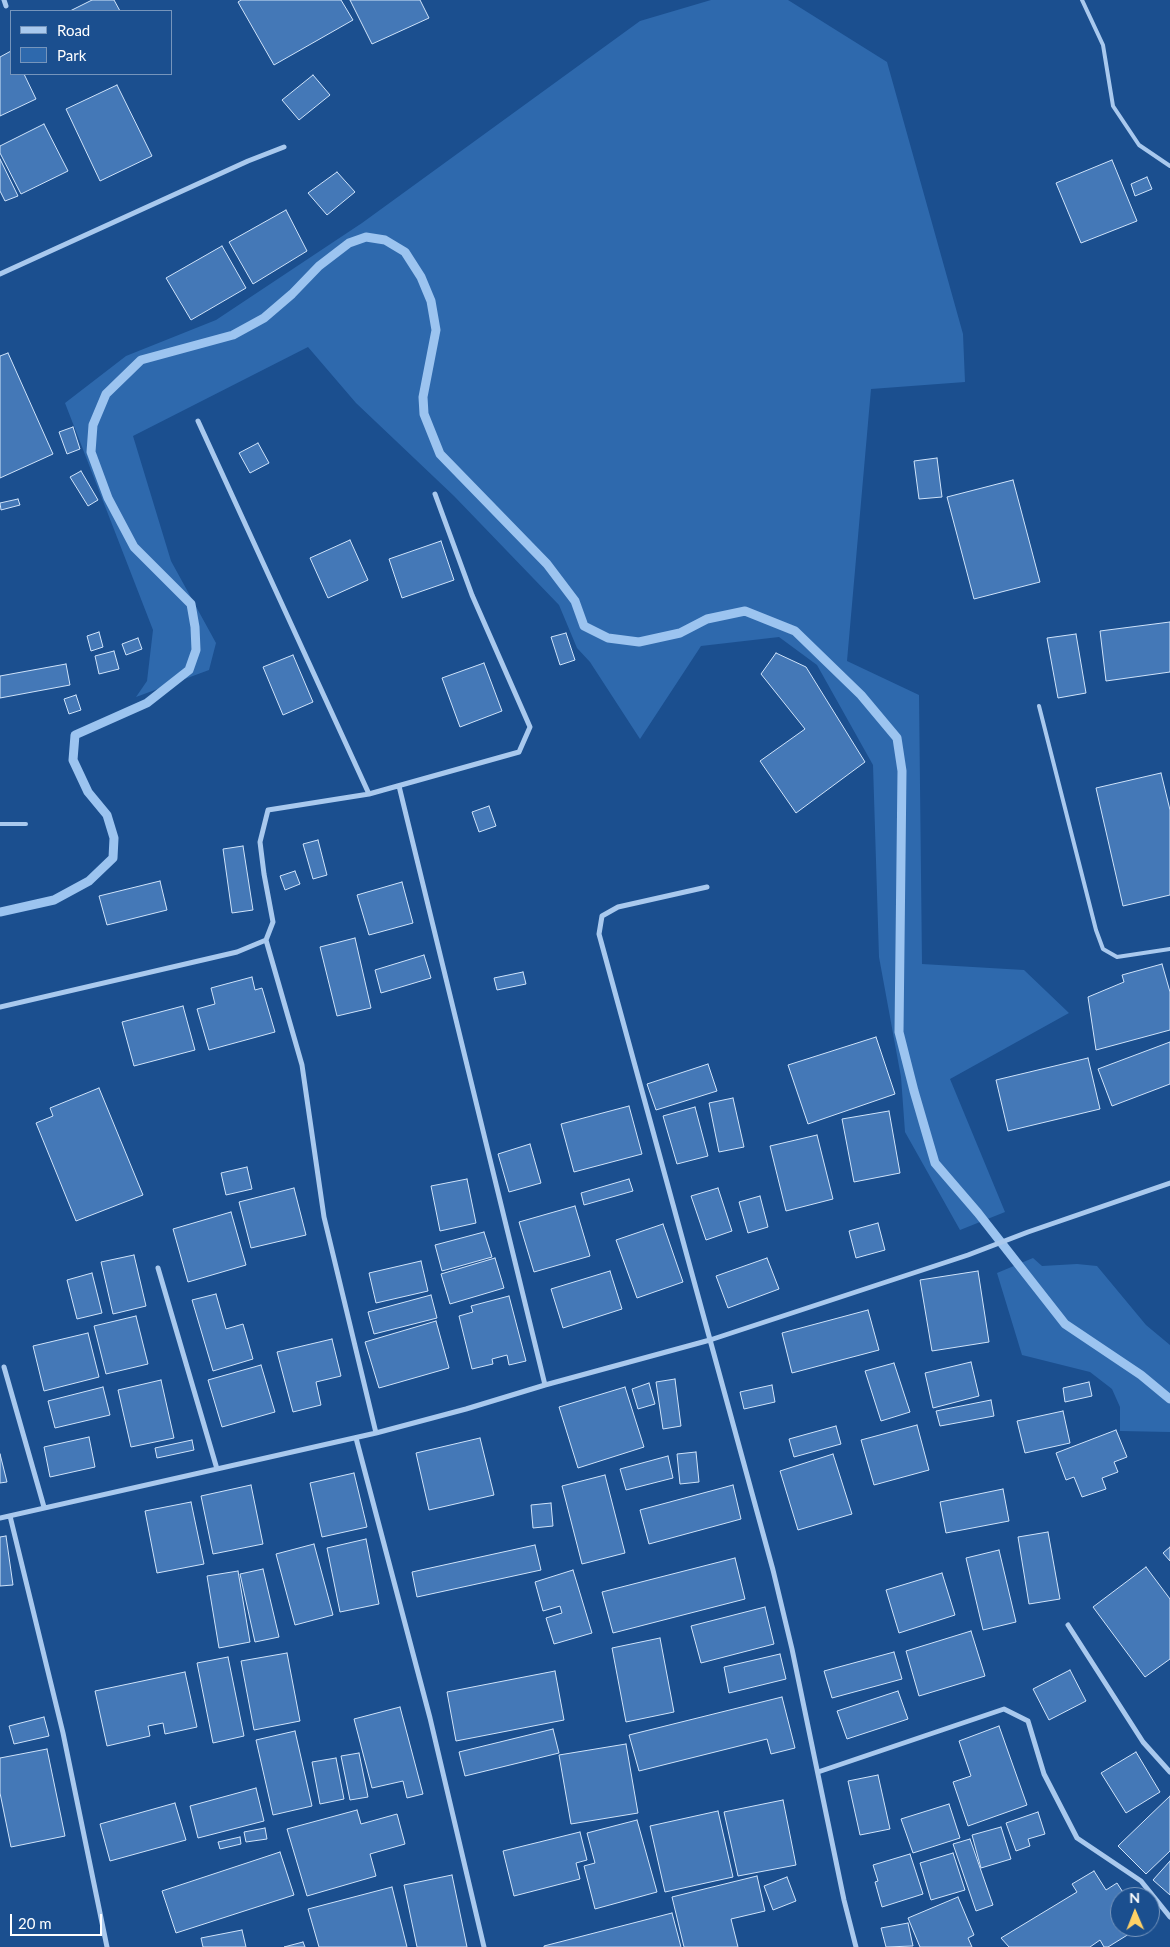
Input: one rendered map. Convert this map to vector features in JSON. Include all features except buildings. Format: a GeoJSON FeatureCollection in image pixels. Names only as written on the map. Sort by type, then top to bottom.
{"type":"FeatureCollection","features":[{"type":"Feature","properties":{"kind":"street"},"geometry":{"type":"LineString","coordinates":[[0,274],[248,161],[284,147]]}},
{"type":"Feature","properties":{"kind":"street"},"geometry":{"type":"LineString","coordinates":[[198,421],[369,794]]}},
{"type":"Feature","properties":{"kind":"street"},"geometry":{"type":"LineString","coordinates":[[376,1433],[324,1217],[302,1065],[266,940],[273,922],[260,842],[268,810],[369,794],[519,752],[530,727],[472,595],[435,494]]}},
{"type":"Feature","properties":{"kind":"street"},"geometry":{"type":"LineString","coordinates":[[399,786],[545,1384]]}},
{"type":"Feature","properties":{"kind":"street"},"geometry":{"type":"LineString","coordinates":[[707,888],[618,907],[602,916],[599,934],[773,1570],[792,1649],[844,1900],[856,1947]]}},
{"type":"Feature","properties":{"kind":"street"},"geometry":{"type":"LineString","coordinates":[[0,1007],[237,952],[266,940]]}},
{"type":"Feature","properties":{"kind":"street"},"geometry":{"type":"LineString","coordinates":[[0,1518],[356,1438],[466,1410],[545,1384],[710,1340],[968,1255],[1028,1232],[1170,1183]]}},
{"type":"Feature","properties":{"kind":"street"},"geometry":{"type":"LineString","coordinates":[[158,1268],[217,1469]]}},
{"type":"Feature","properties":{"kind":"street"},"geometry":{"type":"LineString","coordinates":[[4,1367],[44,1507]]}},
{"type":"Feature","properties":{"kind":"street"},"geometry":{"type":"LineString","coordinates":[[356,1438],[430,1718],[484,1947]]}},
{"type":"Feature","properties":{"kind":"street"},"geometry":{"type":"LineString","coordinates":[[10,1516],[62,1733],[107,1947]]}},
{"type":"Feature","properties":{"kind":"street"},"geometry":{"type":"LineString","coordinates":[[1068,1625],[1143,1742],[1170,1772]]}},
{"type":"Feature","properties":{"kind":"street"},"geometry":{"type":"LineString","coordinates":[[818,1772],[1004,1709],[1028,1721],[1044,1774],[1077,1838],[1141,1881],[1170,1917]]}},
{"type":"Feature","properties":{"kind":"lane"},"geometry":{"type":"LineString","coordinates":[[1082,0],[1103,45],[1113,106],[1139,145],[1170,166]]}},
{"type":"Feature","properties":{"kind":"lane"},"geometry":{"type":"LineString","coordinates":[[1039,706],[1096,930],[1103,949],[1117,957],[1170,949]]}},
{"type":"Feature","properties":{"kind":"lane"},"geometry":{"type":"LineString","coordinates":[[0,824],[26,824]]}},
{"type":"Feature","properties":{"kind":"green space"},"geometry":{"type":"Polygon","coordinates":[[[711,0],[788,0],[887,62],[963,334],[965,382],[871,389],[847,661],[919,695],[922,964],[1024,970],[1069,1013],[950,1079],[1005,1212],[960,1230],[905,1132],[901,1077],[879,957],[873,765],[817,665],[779,637],[701,646],[640,739],[590,662],[577,648],[559,605],[454,496],[356,403],[308,347],[133,436],[171,561],[216,643],[209,670],[136,697],[147,681],[153,630],[65,403],[126,356],[216,320],[362,223],[640,21],[711,0]]]}},
{"type":"Feature","properties":{"kind":"green space"},"geometry":{"type":"Polygon","coordinates":[[[1033,1258],[1042,1266],[1077,1264],[1097,1266],[1146,1325],[1170,1345],[1170,1432],[1120,1431],[1120,1407],[1112,1389],[1090,1372],[1022,1355],[997,1273],[1033,1258]]]}},
{"type":"Feature","properties":{"kind":"waterway"},"geometry":{"type":"LineString","coordinates":[[0,912],[54,900],[89,881],[113,858],[114,838],[107,815],[88,792],[73,760],[75,735],[147,703],[189,670],[196,650],[191,604],[134,547],[108,498],[91,452],[93,425],[106,394],[141,360],[233,335],[264,318],[292,294],[319,266],[349,243],[366,237],[385,240],[405,252],[421,277],[431,301],[436,330],[423,397],[424,414],[440,454],[547,564],[575,601],[584,626],[608,638],[639,642],[680,633],[707,619],[745,611],[795,631],[861,695],[897,738],[902,771],[899,1032],[935,1163],[978,1213],[1065,1324],[1141,1375],[1170,1399]]}}]}
